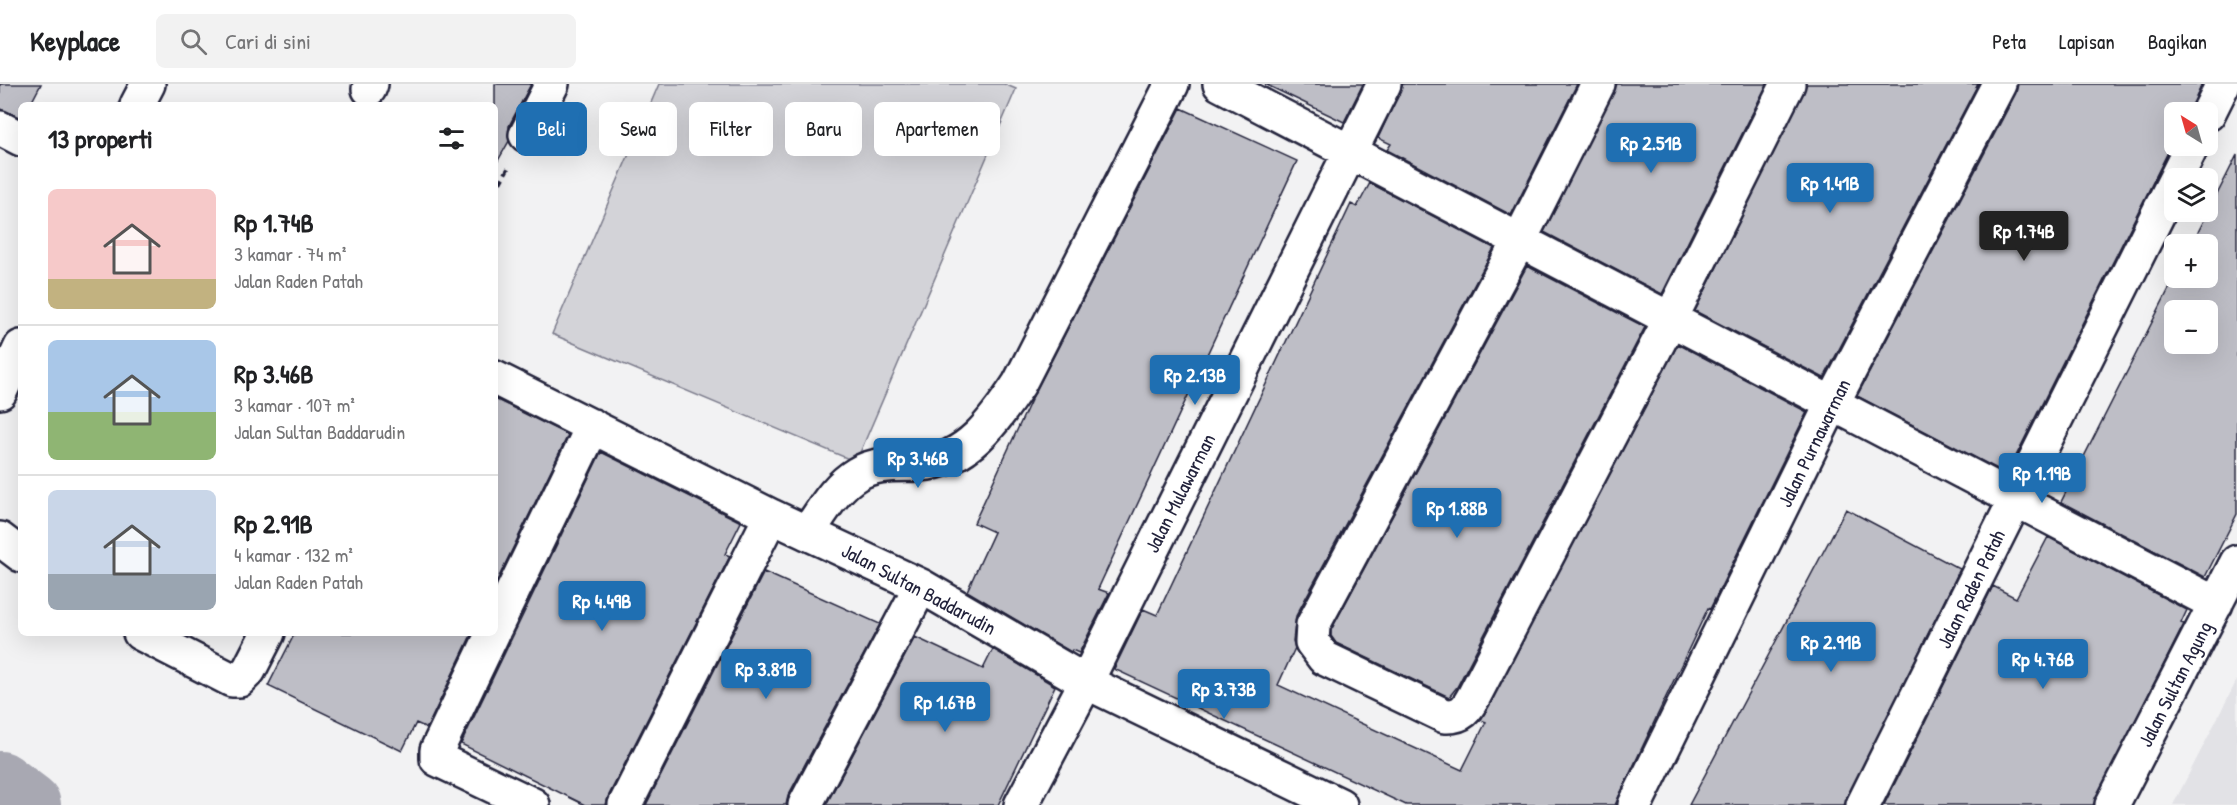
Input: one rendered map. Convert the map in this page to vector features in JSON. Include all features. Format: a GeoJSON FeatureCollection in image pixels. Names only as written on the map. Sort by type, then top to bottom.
{"type":"FeatureCollection","features":[{"type":"Feature","properties":{"kind":"street"},"geometry":{"type":"LineString","coordinates":[[139,102],[148,84]]}},
{"type":"Feature","properties":{"kind":"street"},"geometry":{"type":"LineString","coordinates":[[543,102],[552,84]]}},
{"type":"Feature","properties":{"kind":"street"},"geometry":{"type":"LineString","coordinates":[[807,533],[838,488],[858,473],[883,465],[923,464],[961,451],[999,414],[1020,384],[1172,84]]}},
{"type":"Feature","properties":{"kind":"street"},"geometry":{"type":"LineString","coordinates":[[1220,84],[2216,604]]}},
{"type":"Feature","properties":{"kind":"street","name":"Jalan Mulawarman"},"geometry":{"type":"LineString","coordinates":[[1022,805],[1086,682],[1384,84]]}},
{"type":"Feature","properties":{"kind":"street"},"geometry":{"type":"LineString","coordinates":[[1598,84],[1519,241],[1313,625],[1312,642],[1324,658],[1445,716],[1463,712],[1670,320],[1788,84]]}},
{"type":"Feature","properties":{"kind":"street","name":"Jalan Purnawarman"},"geometry":{"type":"LineString","coordinates":[[1635,805],[1832,404],[1999,84]]}},
{"type":"Feature","properties":{"kind":"street"},"geometry":{"type":"LineString","coordinates":[[2214,102],[2223,84]]}},
{"type":"Feature","properties":{"kind":"street"},"geometry":{"type":"LineString","coordinates":[[0,128],[18,137]]}},
{"type":"Feature","properties":{"kind":"street","name":"Jalan Raden Patah"},"geometry":{"type":"LineString","coordinates":[[1863,805],[2164,201]]}},
{"type":"Feature","properties":{"kind":"street"},"geometry":{"type":"LineString","coordinates":[[0,392],[18,353]]}},
{"type":"Feature","properties":{"kind":"street","name":"Jalan Sultan Baddarudin"},"geometry":{"type":"LineString","coordinates":[[498,379],[771,516],[921,586],[1086,682],[1340,805]]}},
{"type":"Feature","properties":{"kind":"street"},"geometry":{"type":"LineString","coordinates":[[498,622],[592,426]]}},
{"type":"Feature","properties":{"kind":"street"},"geometry":{"type":"LineString","coordinates":[[625,805],[771,516]]}},
{"type":"Feature","properties":{"kind":"street"},"geometry":{"type":"LineString","coordinates":[[0,539],[18,553]]}},
{"type":"Feature","properties":{"kind":"street","name":"Jalan Sultan Agung"},"geometry":{"type":"LineString","coordinates":[[2112,805],[2237,562]]}},
{"type":"Feature","properties":{"kind":"street"},"geometry":{"type":"LineString","coordinates":[[805,805],[921,586]]}},
{"type":"Feature","properties":{"kind":"street"},"geometry":{"type":"LineString","coordinates":[[146,636],[232,680],[239,680],[249,670],[266,636]]}},
{"type":"Feature","properties":{"kind":"street"},"geometry":{"type":"LineString","coordinates":[[492,636],[436,750],[437,759],[533,805]]}},
{"type":"Feature","properties":{"kind":"shaded area"},"geometry":{"type":"Polygon","coordinates":[[[659,84],[1004,84],[1016,89],[1000,126],[1000,102],[874,102],[874,156],[987,156],[856,462],[552,334],[628,156],[677,156],[677,102],[651,102],[659,84]]]}},
{"type":"Feature","properties":{"kind":"shaded area"},"geometry":{"type":"Polygon","coordinates":[[[2237,680],[2237,805],[2173,805],[2237,680]]]}},
{"type":"Feature","properties":{"kind":"building"},"geometry":{"type":"Polygon","coordinates":[[[0,84],[41,84],[32,102],[18,102],[18,117],[0,109],[0,84]]]}},
{"type":"Feature","properties":{"kind":"building"},"geometry":{"type":"Polygon","coordinates":[[[495,84],[531,84],[522,102],[516,102],[516,113],[509,126],[509,141],[498,161],[498,102],[495,102],[495,84]]]}},
{"type":"Feature","properties":{"kind":"building"},"geometry":{"type":"Polygon","coordinates":[[[1265,84],[1363,84],[1344,122],[1265,84]]]}},
{"type":"Feature","properties":{"kind":"building"},"geometry":{"type":"Polygon","coordinates":[[[1403,84],[1577,84],[1511,215],[1387,150],[1391,144],[1378,138],[1403,84]]]}},
{"type":"Feature","properties":{"kind":"building"},"geometry":{"type":"Polygon","coordinates":[[[1617,84],[1767,84],[1662,294],[1544,232],[1617,84]]]}},
{"type":"Feature","properties":{"kind":"building"},"geometry":{"type":"Polygon","coordinates":[[[1807,84],[1978,84],[1824,378],[1695,311],[1807,84]]]}},
{"type":"Feature","properties":{"kind":"building"},"geometry":{"type":"Polygon","coordinates":[[[2018,84],[2202,84],[2194,102],[2164,102],[2164,156],[2166,156],[2007,474],[1857,396],[2016,93],[2018,84]]]}},
{"type":"Feature","properties":{"kind":"building"},"geometry":{"type":"Polygon","coordinates":[[[1181,108],[1297,161],[1098,589],[1109,593],[1079,653],[1072,650],[1071,652],[967,591],[994,532],[974,523],[1032,398],[1181,108]]]}},
{"type":"Feature","properties":{"kind":"building"},"geometry":{"type":"Polygon","coordinates":[[[2237,155],[2237,514],[2205,577],[2061,502],[2169,288],[2218,288],[2218,234],[2197,234],[2203,222],[2218,222],[2218,193],[2237,155]]]}},
{"type":"Feature","properties":{"kind":"building"},"geometry":{"type":"Polygon","coordinates":[[[1370,183],[1494,248],[1296,616],[1293,641],[1295,648],[1278,685],[1462,770],[1486,722],[1481,720],[1678,344],[1807,412],[1710,609],[1708,608],[1615,805],[1406,805],[1114,669],[1143,609],[1157,615],[1351,204],[1357,207],[1370,183]]]}},
{"type":"Feature","properties":{"kind":"building"},"geometry":{"type":"Polygon","coordinates":[[[1527,266],[1645,327],[1457,687],[1449,697],[1336,643],[1331,636],[1331,630],[1527,266]]]}},
{"type":"Feature","properties":{"kind":"building"},"geometry":{"type":"Polygon","coordinates":[[[498,400],[568,435],[498,579],[498,400]]]}},
{"type":"Feature","properties":{"kind":"building"},"geometry":{"type":"Polygon","coordinates":[[[601,452],[741,522],[725,554],[730,556],[606,805],[585,805],[461,744],[601,452]]]}},
{"type":"Feature","properties":{"kind":"building"},"geometry":{"type":"Polygon","coordinates":[[[1846,509],[1960,569],[1844,805],[1689,805],[1846,509]]]}},
{"type":"Feature","properties":{"kind":"building"},"geometry":{"type":"Polygon","coordinates":[[[2048,537],[2187,610],[2181,623],[2184,624],[2093,805],[1884,805],[1993,586],[2016,598],[2048,537]]]}},
{"type":"Feature","properties":{"kind":"building"},"geometry":{"type":"Polygon","coordinates":[[[764,572],[880,624],[788,796],[786,805],[646,805],[764,572]]]}},
{"type":"Feature","properties":{"kind":"building"},"geometry":{"type":"Polygon","coordinates":[[[293,636],[471,636],[427,728],[416,723],[402,751],[268,686],[293,636]]]}},
{"type":"Feature","properties":{"kind":"building"},"geometry":{"type":"Polygon","coordinates":[[[915,637],[983,669],[993,649],[1055,686],[998,805],[826,805],[915,637]]]}},
{"type":"Feature","properties":{"kind":"waterway"},"geometry":{"type":"LineString","coordinates":[[0,783],[29,805]]}}]}
